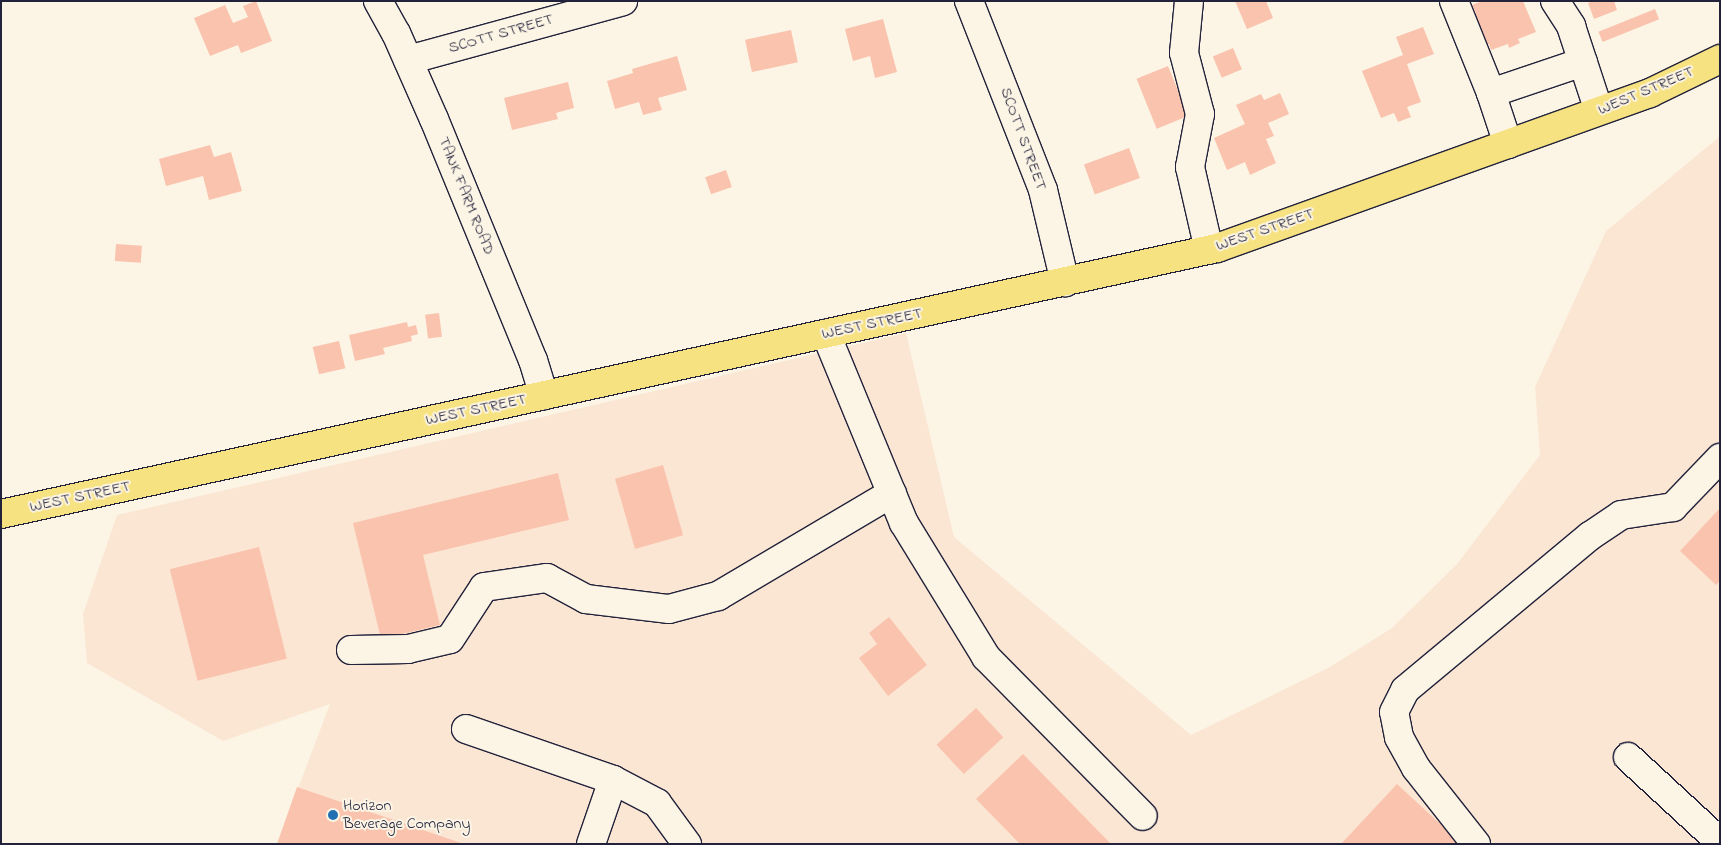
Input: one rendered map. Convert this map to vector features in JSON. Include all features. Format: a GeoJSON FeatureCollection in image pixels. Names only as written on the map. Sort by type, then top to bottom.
{"type":"FeatureCollection","features":[{"type":"Feature","properties":{"kind":"main road","name":"WEST STREET"},"geometry":{"type":"LineString","coordinates":[[1,514],[1209,250],[1650,93],[1720,59]]}},
{"type":"Feature","properties":{"kind":"street","name":"TANK FARM ROAD"},"geometry":{"type":"LineString","coordinates":[[378,1],[396,33],[408,60],[505,290],[544,396]]}},
{"type":"Feature","properties":{"kind":"street","name":"SCOTT STREET"},"geometry":{"type":"LineString","coordinates":[[408,60],[623,1]]}},
{"type":"Feature","properties":{"kind":"street","name":"SCOTT STREET"},"geometry":{"type":"LineString","coordinates":[[969,1],[1043,190],[1065,282]]}},
{"type":"Feature","properties":{"kind":"street"},"geometry":{"type":"LineString","coordinates":[[1189,1],[1184,53],[1200,114],[1190,167],[1209,250]]}},
{"type":"Feature","properties":{"kind":"street"},"geometry":{"type":"LineString","coordinates":[[1454,1],[1491,93],[1508,144]]}},
{"type":"Feature","properties":{"kind":"street"},"geometry":{"type":"LineString","coordinates":[[1555,1],[1571,26],[1599,111]]}},
{"type":"Feature","properties":{"kind":"street"},"geometry":{"type":"LineString","coordinates":[[1491,93],[1583,62]]}},
{"type":"Feature","properties":{"kind":"street"},"geometry":{"type":"LineString","coordinates":[[826,334],[904,522],[986,657],[1142,816]]}},
{"type":"Feature","properties":{"kind":"street"},"geometry":{"type":"LineString","coordinates":[[1476,844],[1416,768],[1399,737],[1394,712],[1405,690],[1590,536],[1621,515],[1673,507],[1720,458]]}},
{"type":"Feature","properties":{"kind":"street"},"geometry":{"type":"LineString","coordinates":[[351,650],[408,649],[450,639],[484,587],[547,578],[586,599],[670,609],[718,596],[892,493]]}},
{"type":"Feature","properties":{"kind":"street"},"geometry":{"type":"LineString","coordinates":[[466,729],[613,780],[657,803],[687,844]]}},
{"type":"Feature","properties":{"kind":"street"},"geometry":{"type":"LineString","coordinates":[[1628,757],[1720,842]]}},
{"type":"Feature","properties":{"kind":"street"},"geometry":{"type":"LineString","coordinates":[[591,844],[613,780]]}},
{"type":"Feature","properties":{"kind":"shaded area"},"geometry":{"type":"Polygon","coordinates":[[[1720,136],[1720,844],[277,844],[330,704],[223,741],[87,663],[83,614],[117,515],[906,333],[954,537],[1191,735],[1328,668],[1392,628],[1457,564],[1540,455],[1535,387],[1606,231],[1720,136]]]}},
{"type":"Feature","properties":{"kind":"building"},"geometry":{"type":"Polygon","coordinates":[[[256,1],[272,41],[241,53],[238,45],[210,56],[194,18],[225,5],[233,23],[248,17],[243,6],[256,1]]]}},
{"type":"Feature","properties":{"kind":"building"},"geometry":{"type":"Polygon","coordinates":[[[1235,1],[1266,1],[1273,18],[1247,29],[1235,1]]]}},
{"type":"Feature","properties":{"kind":"building"},"geometry":{"type":"Polygon","coordinates":[[[1482,1],[1523,1],[1536,32],[1518,39],[1520,43],[1509,48],[1508,44],[1491,50],[1489,44],[1482,47],[1470,16],[1476,13],[1472,5],[1482,1]]]}},
{"type":"Feature","properties":{"kind":"building"},"geometry":{"type":"Polygon","coordinates":[[[1594,1],[1614,1],[1617,10],[1594,19],[1588,3],[1594,1]]]}},
{"type":"Feature","properties":{"kind":"building"},"geometry":{"type":"Polygon","coordinates":[[[1655,9],[1659,19],[1603,42],[1598,32],[1655,9]]]}},
{"type":"Feature","properties":{"kind":"building"},"geometry":{"type":"Polygon","coordinates":[[[883,19],[897,72],[875,78],[870,56],[853,61],[845,29],[883,19]]]}},
{"type":"Feature","properties":{"kind":"building"},"geometry":{"type":"Polygon","coordinates":[[[1423,27],[1434,54],[1407,64],[1421,102],[1407,107],[1411,117],[1398,122],[1394,113],[1381,118],[1362,71],[1403,55],[1396,37],[1423,27]]]}},
{"type":"Feature","properties":{"kind":"building"},"geometry":{"type":"Polygon","coordinates":[[[791,30],[798,62],[752,72],[745,40],[791,30]]]}},
{"type":"Feature","properties":{"kind":"building"},"geometry":{"type":"Polygon","coordinates":[[[1233,48],[1242,69],[1222,78],[1213,57],[1233,48]]]}},
{"type":"Feature","properties":{"kind":"building"},"geometry":{"type":"Polygon","coordinates":[[[677,56],[687,90],[658,98],[662,110],[643,115],[639,102],[615,109],[607,81],[633,73],[632,69],[677,56]]]}},
{"type":"Feature","properties":{"kind":"building"},"geometry":{"type":"Polygon","coordinates":[[[1168,66],[1188,116],[1157,129],[1136,79],[1168,66]]]}},
{"type":"Feature","properties":{"kind":"building"},"geometry":{"type":"Polygon","coordinates":[[[568,82],[574,108],[556,113],[558,119],[512,130],[504,98],[568,82]]]}},
{"type":"Feature","properties":{"kind":"building"},"geometry":{"type":"Polygon","coordinates":[[[1280,93],[1289,114],[1268,123],[1274,136],[1266,139],[1276,163],[1250,175],[1245,162],[1227,170],[1214,138],[1245,124],[1236,105],[1261,94],[1264,100],[1280,93]]]}},
{"type":"Feature","properties":{"kind":"building"},"geometry":{"type":"Polygon","coordinates":[[[210,145],[214,157],[231,152],[242,191],[209,200],[203,176],[166,186],[159,159],[210,145]]]}},
{"type":"Feature","properties":{"kind":"building"},"geometry":{"type":"Polygon","coordinates":[[[1129,148],[1140,178],[1095,194],[1084,164],[1129,148]]]}},
{"type":"Feature","properties":{"kind":"building"},"geometry":{"type":"Polygon","coordinates":[[[726,170],[732,187],[711,194],[705,177],[726,170]]]}},
{"type":"Feature","properties":{"kind":"building"},"geometry":{"type":"Polygon","coordinates":[[[116,244],[142,246],[141,263],[115,261],[116,244]]]}},
{"type":"Feature","properties":{"kind":"building"},"geometry":{"type":"Polygon","coordinates":[[[439,313],[442,337],[428,339],[425,315],[439,313]]]}},
{"type":"Feature","properties":{"kind":"building"},"geometry":{"type":"Polygon","coordinates":[[[407,322],[408,327],[416,325],[418,334],[411,336],[412,341],[383,348],[385,354],[355,361],[349,335],[407,322]]]}},
{"type":"Feature","properties":{"kind":"building"},"geometry":{"type":"Polygon","coordinates":[[[339,341],[345,368],[319,374],[313,347],[339,341]]]}},
{"type":"Feature","properties":{"kind":"building"},"geometry":{"type":"Polygon","coordinates":[[[663,465],[683,535],[635,549],[615,479],[663,465]]]}},
{"type":"Feature","properties":{"kind":"building"},"geometry":{"type":"Polygon","coordinates":[[[558,473],[569,520],[423,555],[440,625],[381,639],[353,523],[558,473]]]}},
{"type":"Feature","properties":{"kind":"building"},"geometry":{"type":"Polygon","coordinates":[[[1720,508],[1720,581],[1716,585],[1680,551],[1720,508]]]}},
{"type":"Feature","properties":{"kind":"building"},"geometry":{"type":"Polygon","coordinates":[[[259,547],[287,659],[198,681],[170,569],[259,547]]]}},
{"type":"Feature","properties":{"kind":"building"},"geometry":{"type":"Polygon","coordinates":[[[889,617],[927,665],[888,696],[859,658],[877,644],[869,633],[889,617]]]}},
{"type":"Feature","properties":{"kind":"building"},"geometry":{"type":"Polygon","coordinates":[[[976,708],[1003,737],[964,774],[937,745],[976,708]]]}},
{"type":"Feature","properties":{"kind":"building"},"geometry":{"type":"Polygon","coordinates":[[[1023,754],[1111,844],[1020,844],[976,799],[1023,754]]]}},
{"type":"Feature","properties":{"kind":"building"},"geometry":{"type":"Polygon","coordinates":[[[1397,784],[1462,844],[1341,844],[1397,784]]]}},
{"type":"Feature","properties":{"kind":"building","name":"Horizon Beverage Company"},"geometry":{"type":"Polygon","coordinates":[[[297,787],[461,843],[461,844],[277,844],[297,787]]]}},
{"type":"Feature","properties":{"kind":"place","name":"Horizon Beverage Company"},"geometry":{"type":"Point","coordinates":[333,815]}}]}
